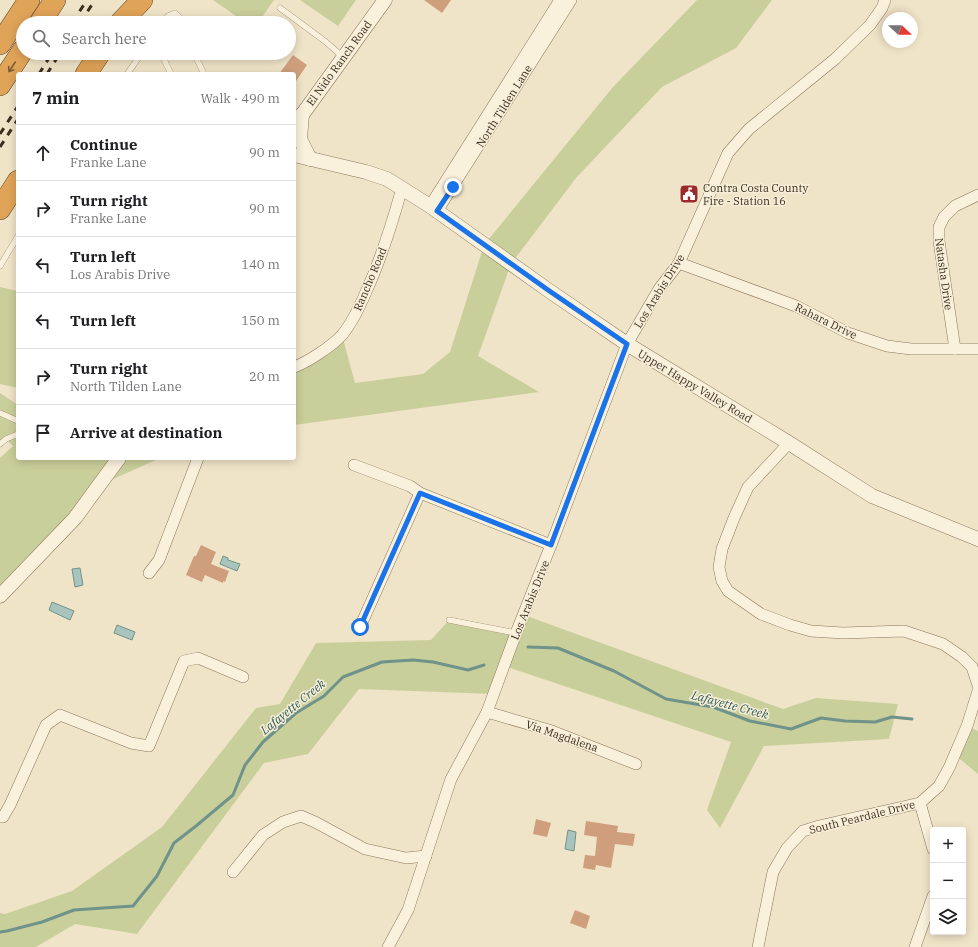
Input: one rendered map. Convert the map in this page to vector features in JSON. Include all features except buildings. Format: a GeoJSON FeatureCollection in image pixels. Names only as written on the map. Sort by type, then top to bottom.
{"type":"FeatureCollection","features":[{"type":"Feature","properties":{"kind":"highway"},"geometry":{"type":"LineString","coordinates":[[0,40],[20,0]]}},
{"type":"Feature","properties":{"kind":"highway"},"geometry":{"type":"LineString","coordinates":[[18,16],[29,0]]}},
{"type":"Feature","properties":{"kind":"highway"},"geometry":{"type":"LineString","coordinates":[[45,16],[55,0]]}},
{"type":"Feature","properties":{"kind":"highway"},"geometry":{"type":"LineString","coordinates":[[124,16],[134,0]]}},
{"type":"Feature","properties":{"kind":"highway"},"geometry":{"type":"LineString","coordinates":[[126,16],[142,0]]}},
{"type":"Feature","properties":{"kind":"highway"},"geometry":{"type":"LineString","coordinates":[[0,44],[16,20]]}},
{"type":"Feature","properties":{"kind":"highway"},"geometry":{"type":"LineString","coordinates":[[0,85],[16,60]]}},
{"type":"Feature","properties":{"kind":"highway"},"geometry":{"type":"LineString","coordinates":[[87,72],[95,60]]}},
{"type":"Feature","properties":{"kind":"highway"},"geometry":{"type":"LineString","coordinates":[[0,209],[16,184]]}},
{"type":"Feature","properties":{"kind":"street","name":"El Nido Ranch Road"},"geometry":{"type":"LineString","coordinates":[[298,120],[385,0]]}},
{"type":"Feature","properties":{"kind":"street"},"geometry":{"type":"LineString","coordinates":[[433,209],[560,0]]}},
{"type":"Feature","properties":{"kind":"street","name":"North Tilden Lane"},"geometry":{"type":"LineString","coordinates":[[433,209],[572,0]]}},
{"type":"Feature","properties":{"kind":"street","name":"Los Arabis Drive"},"geometry":{"type":"LineString","coordinates":[[388,947],[408,910],[451,779],[487,712],[627,344],[659,289],[679,263],[728,153],[749,129],[835,59],[870,25],[882,8],[885,0]]}},
{"type":"Feature","properties":{"kind":"street"},"geometry":{"type":"LineString","coordinates":[[298,120],[300,139],[310,158]]}},
{"type":"Feature","properties":{"kind":"street","name":"Upper Happy Valley Road"},"geometry":{"type":"LineString","coordinates":[[296,155],[366,172],[387,179],[433,209],[627,344],[790,443],[872,496],[978,539]]}},
{"type":"Feature","properties":{"kind":"street","name":"Rancho Road"},"geometry":{"type":"LineString","coordinates":[[296,366],[324,350],[342,335],[358,312],[391,226],[402,188]]}},
{"type":"Feature","properties":{"kind":"street","name":"Natasha Drive"},"geometry":{"type":"LineString","coordinates":[[955,349],[939,241],[939,227],[944,217],[955,206],[978,195]]}},
{"type":"Feature","properties":{"kind":"street","name":"Rahara Drive"},"geometry":{"type":"LineString","coordinates":[[679,263],[796,306],[848,333],[887,346],[911,349],[978,349]]}},
{"type":"Feature","properties":{"kind":"street"},"geometry":{"type":"LineString","coordinates":[[790,443],[748,487],[734,518],[722,549],[719,567],[722,581],[728,591],[761,614],[811,631],[843,633],[904,632],[943,644],[962,657],[972,667],[978,685]]}},
{"type":"Feature","properties":{"kind":"street"},"geometry":{"type":"LineString","coordinates":[[0,596],[74,518],[118,460]]}},
{"type":"Feature","properties":{"kind":"street"},"geometry":{"type":"LineString","coordinates":[[149,572],[159,560],[197,460]]}},
{"type":"Feature","properties":{"kind":"street"},"geometry":{"type":"LineString","coordinates":[[354,465],[410,486],[420,493],[551,545]]}},
{"type":"Feature","properties":{"kind":"street"},"geometry":{"type":"LineString","coordinates":[[360,627],[420,493]]}},
{"type":"Feature","properties":{"kind":"street"},"geometry":{"type":"LineString","coordinates":[[0,817],[3,817],[10,805],[46,725],[60,715],[131,743],[149,746],[184,661],[198,658],[243,677]]}},
{"type":"Feature","properties":{"kind":"street","name":"South Peardale Drive"},"geometry":{"type":"LineString","coordinates":[[758,947],[773,872],[787,848],[803,831],[920,803],[939,786],[950,768],[967,726],[978,690]]}},
{"type":"Feature","properties":{"kind":"street","name":"Via Magdalena"},"geometry":{"type":"LineString","coordinates":[[487,712],[552,731],[636,764]]}},
{"type":"Feature","properties":{"kind":"street"},"geometry":{"type":"LineString","coordinates":[[920,803],[930,838]]}},
{"type":"Feature","properties":{"kind":"street"},"geometry":{"type":"LineString","coordinates":[[233,872],[263,834],[283,822],[301,816],[365,849],[406,858],[426,856]]}},
{"type":"Feature","properties":{"kind":"street"},"geometry":{"type":"LineString","coordinates":[[915,947],[932,899]]}},
{"type":"Feature","properties":{"kind":"lane"},"geometry":{"type":"LineString","coordinates":[[280,8],[291,16]]}},
{"type":"Feature","properties":{"kind":"lane"},"geometry":{"type":"LineString","coordinates":[[168,16],[175,13],[178,16]]}},
{"type":"Feature","properties":{"kind":"lane"},"geometry":{"type":"LineString","coordinates":[[296,20],[326,42],[343,57]]}},
{"type":"Feature","properties":{"kind":"lane"},"geometry":{"type":"LineString","coordinates":[[129,72],[137,60]]}},
{"type":"Feature","properties":{"kind":"lane"},"geometry":{"type":"LineString","coordinates":[[164,60],[170,72]]}},
{"type":"Feature","properties":{"kind":"lane"},"geometry":{"type":"LineString","coordinates":[[197,60],[203,72]]}},
{"type":"Feature","properties":{"kind":"lane"},"geometry":{"type":"LineString","coordinates":[[0,266],[16,239]]}},
{"type":"Feature","properties":{"kind":"lane"},"geometry":{"type":"LineString","coordinates":[[0,413],[16,420]]}},
{"type":"Feature","properties":{"kind":"lane"},"geometry":{"type":"LineString","coordinates":[[0,444],[6,439],[16,435]]}},
{"type":"Feature","properties":{"kind":"lane"},"geometry":{"type":"LineString","coordinates":[[449,620],[516,633]]}},
{"type":"Feature","properties":{"kind":"green space"},"geometry":{"type":"Polygon","coordinates":[[[213,0],[274,0],[263,16],[236,16],[213,0]]]}},
{"type":"Feature","properties":{"kind":"green space"},"geometry":{"type":"Polygon","coordinates":[[[300,0],[356,0],[338,26],[300,0]]]}},
{"type":"Feature","properties":{"kind":"green space"},"geometry":{"type":"Polygon","coordinates":[[[697,0],[772,0],[736,48],[662,87],[576,178],[511,264],[478,356],[539,392],[296,425],[296,366],[342,335],[355,383],[423,374],[450,352],[484,245],[613,87],[697,0]]]}},
{"type":"Feature","properties":{"kind":"green space"},"geometry":{"type":"Polygon","coordinates":[[[0,287],[16,291],[16,388],[0,384],[0,287]]]}},
{"type":"Feature","properties":{"kind":"green space"},"geometry":{"type":"Polygon","coordinates":[[[0,393],[16,404],[16,460],[156,460],[98,486],[0,596],[0,458],[13,446],[6,439],[0,444],[0,393]]]}},
{"type":"Feature","properties":{"kind":"green space"},"geometry":{"type":"Polygon","coordinates":[[[524,615],[783,709],[816,698],[898,704],[889,739],[764,746],[720,828],[707,810],[731,742],[504,666],[493,694],[359,689],[308,754],[264,763],[137,934],[75,924],[36,947],[0,947],[0,913],[5,914],[72,891],[162,827],[256,708],[280,704],[316,643],[431,640],[449,620],[516,633],[524,615]]]}},
{"type":"Feature","properties":{"kind":"green space"},"geometry":{"type":"Polygon","coordinates":[[[967,726],[978,731],[978,774],[955,755],[967,726]]]}},
{"type":"Feature","properties":{"kind":"water"},"geometry":{"type":"Polygon","coordinates":[[[223,556],[228,558],[228,560],[240,564],[237,571],[220,564],[223,556]]]}},
{"type":"Feature","properties":{"kind":"water"},"geometry":{"type":"Polygon","coordinates":[[[80,568],[83,585],[75,587],[72,569],[80,568]]]}},
{"type":"Feature","properties":{"kind":"water"},"geometry":{"type":"Polygon","coordinates":[[[52,602],[74,611],[70,620],[49,610],[52,602]]]}},
{"type":"Feature","properties":{"kind":"water"},"geometry":{"type":"Polygon","coordinates":[[[117,625],[135,632],[132,640],[114,633],[117,625]]]}},
{"type":"Feature","properties":{"kind":"water"},"geometry":{"type":"Polygon","coordinates":[[[568,830],[576,832],[574,851],[565,849],[568,830]]]}},
{"type":"Feature","properties":{"kind":"waterway","name":"Lafayette Creek"},"geometry":{"type":"LineString","coordinates":[[528,647],[558,648],[614,671],[666,699],[713,707],[750,721],[791,729],[821,718],[845,721],[875,722],[892,717],[912,719]]}},
{"type":"Feature","properties":{"kind":"waterway","name":"Lafayette Creek"},"geometry":{"type":"LineString","coordinates":[[0,932],[42,922],[74,910],[133,906],[157,876],[174,843],[233,795],[245,765],[263,742],[296,713],[324,696],[343,677],[382,662],[413,660],[433,662],[468,670],[484,665]]}},
{"type":"Feature","properties":{"kind":"railway"},"geometry":{"type":"LineString","coordinates":[[77,16],[87,0]]}},
{"type":"Feature","properties":{"kind":"railway"},"geometry":{"type":"LineString","coordinates":[[85,16],[95,0]]}},
{"type":"Feature","properties":{"kind":"railway"},"geometry":{"type":"LineString","coordinates":[[40,72],[48,60]]}},
{"type":"Feature","properties":{"kind":"railway"},"geometry":{"type":"LineString","coordinates":[[48,72],[56,60]]}},
{"type":"Feature","properties":{"kind":"railway"},"geometry":{"type":"LineString","coordinates":[[0,134],[16,109]]}},
{"type":"Feature","properties":{"kind":"railway"},"geometry":{"type":"LineString","coordinates":[[0,147],[16,122]]}},
{"type":"Feature","properties":{"kind":"place","name":"Contra Costa County Fire - Station 16"},"geometry":{"type":"Point","coordinates":[689,194]}},
{"type":"Feature","properties":{"kind":"route"},"geometry":{"type":"LineString","coordinates":[[360,627],[420,493],[551,545],[627,344],[437,211],[453,187]]}}]}
